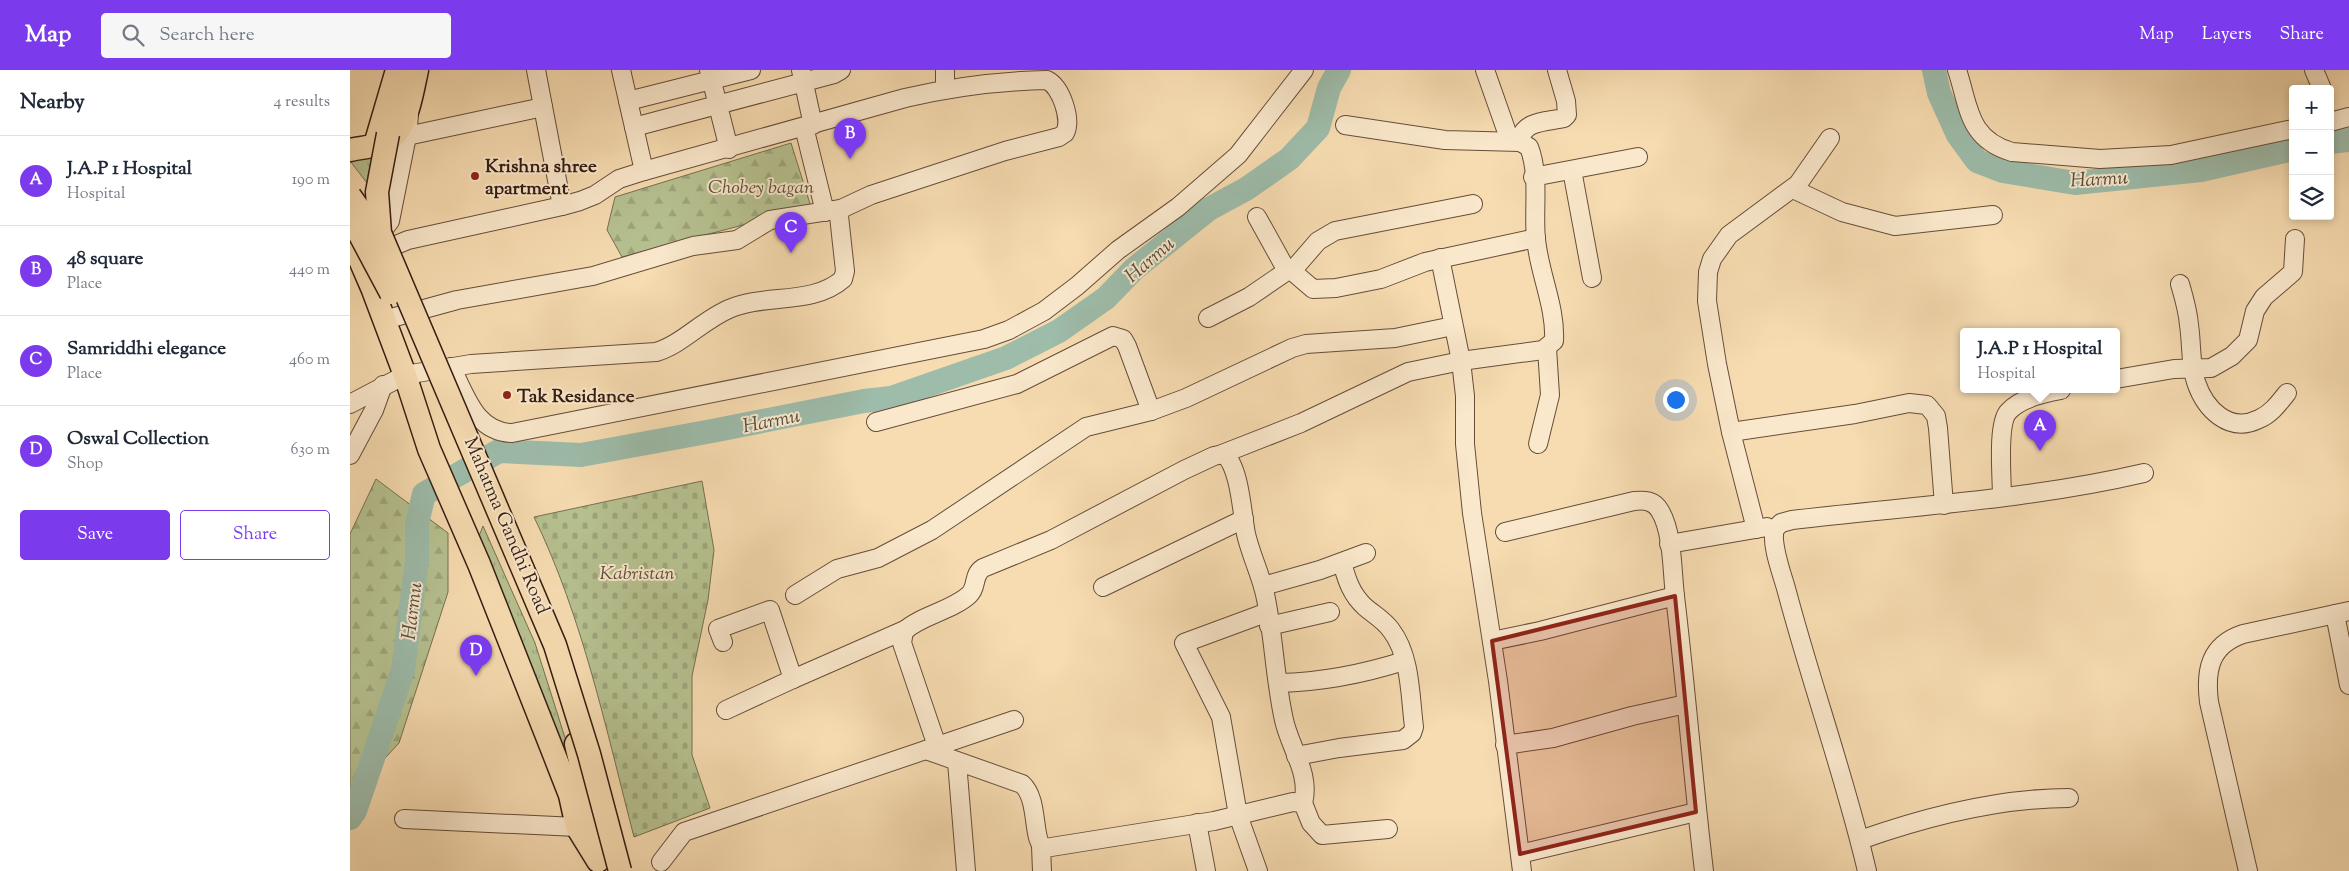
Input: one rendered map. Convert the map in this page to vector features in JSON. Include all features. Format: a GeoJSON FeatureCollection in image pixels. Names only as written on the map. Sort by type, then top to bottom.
{"type":"FeatureCollection","features":[{"type":"Feature","properties":{"kind":"main road"},"geometry":{"type":"LineString","coordinates":[[397,70],[390,136],[370,166],[367,202],[371,234],[447,400],[546,637],[578,735],[602,868]]}},
{"type":"Feature","properties":{"kind":"main road"},"geometry":{"type":"LineString","coordinates":[[408,70],[377,192],[380,233],[555,645],[589,754],[620,871]]}},
{"type":"Feature","properties":{"kind":"main road"},"geometry":{"type":"LineString","coordinates":[[350,150],[384,142],[394,136],[409,107],[417,70]]}},
{"type":"Feature","properties":{"kind":"main road","name":"Mahatma Gandhi Road"},"geometry":{"type":"LineString","coordinates":[[350,196],[373,227],[434,341],[545,644],[570,721],[595,824],[602,868]]}},
{"type":"Feature","properties":{"kind":"main road","name":"Mahatma Gandhi Road"},"geometry":{"type":"LineString","coordinates":[[350,217],[417,343],[555,637],[585,722],[625,871]]}},
{"type":"Feature","properties":{"kind":"main road"},"geometry":{"type":"LineString","coordinates":[[355,252],[405,375],[428,449],[479,564],[570,795],[577,827],[602,868]]}},
{"type":"Feature","properties":{"kind":"street"},"geometry":{"type":"LineString","coordinates":[[536,70],[562,206]]}},
{"type":"Feature","properties":{"kind":"street"},"geometry":{"type":"LineString","coordinates":[[620,70],[644,171]]}},
{"type":"Feature","properties":{"kind":"street"},"geometry":{"type":"LineString","coordinates":[[628,101],[710,74],[751,70]]}},
{"type":"Feature","properties":{"kind":"street"},"geometry":{"type":"LineString","coordinates":[[634,127],[717,104],[802,76],[841,70]]}},
{"type":"Feature","properties":{"kind":"street"},"geometry":{"type":"LineString","coordinates":[[945,70],[946,90]]}},
{"type":"Feature","properties":{"kind":"street"},"geometry":{"type":"LineString","coordinates":[[451,367],[478,418],[486,426],[500,432],[512,432],[984,339],[1009,330],[1044,310],[1077,286],[1118,250],[1178,207],[1238,155],[1304,70]]}},
{"type":"Feature","properties":{"kind":"street"},"geometry":{"type":"LineString","coordinates":[[1485,70],[1515,142]]}},
{"type":"Feature","properties":{"kind":"street"},"geometry":{"type":"LineString","coordinates":[[1515,142],[1528,127],[1564,118],[1567,115],[1566,101],[1557,70]]}},
{"type":"Feature","properties":{"kind":"street"},"geometry":{"type":"LineString","coordinates":[[1957,70],[1966,108],[1975,124],[1998,148],[2012,152],[2100,159],[2171,155],[2289,129]]}},
{"type":"Feature","properties":{"kind":"street"},"geometry":{"type":"LineString","coordinates":[[2314,70],[2320,85]]}},
{"type":"Feature","properties":{"kind":"street"},"geometry":{"type":"LineString","coordinates":[[710,74],[729,149]]}},
{"type":"Feature","properties":{"kind":"street"},"geometry":{"type":"LineString","coordinates":[[350,404],[405,375],[451,367],[656,352],[668,349],[702,323],[729,309],[756,300],[798,297],[828,290],[843,279],[845,271],[839,216],[833,210],[808,126],[802,76]]}},
{"type":"Feature","properties":{"kind":"street"},"geometry":{"type":"LineString","coordinates":[[355,252],[580,201],[595,195],[618,179],[905,98],[992,82],[1047,80],[1058,89],[1067,128],[1065,133],[1059,136],[1005,151],[871,195],[833,210],[770,220],[737,240],[693,246],[593,276],[457,300],[384,320]]}},
{"type":"Feature","properties":{"kind":"street"},"geometry":{"type":"LineString","coordinates":[[355,252],[390,221],[390,136],[409,107]]}},
{"type":"Feature","properties":{"kind":"street"},"geometry":{"type":"LineString","coordinates":[[390,136],[543,107]]}},
{"type":"Feature","properties":{"kind":"street"},"geometry":{"type":"LineString","coordinates":[[726,710],[907,629],[970,595],[977,574],[983,568],[1051,540],[1184,470],[1300,423],[1399,376],[1461,361],[1531,353],[1547,348],[1554,342],[1554,333],[1536,238],[1530,150],[1515,142],[1444,140],[1345,125]]}},
{"type":"Feature","properties":{"kind":"street"},"geometry":{"type":"LineString","coordinates":[[1756,530],[1731,432],[1707,301],[1708,272],[1712,259],[1729,235],[1792,189],[1810,170],[1830,138]]}},
{"type":"Feature","properties":{"kind":"street"},"geometry":{"type":"LineString","coordinates":[[1533,177],[1638,157]]}},
{"type":"Feature","properties":{"kind":"street"},"geometry":{"type":"LineString","coordinates":[[1572,170],[1592,278]]}},
{"type":"Feature","properties":{"kind":"street"},"geometry":{"type":"LineString","coordinates":[[1792,189],[1842,212],[1895,226],[1994,215]]}},
{"type":"Feature","properties":{"kind":"street"},"geometry":{"type":"LineString","coordinates":[[1208,318],[1249,297],[1290,271],[1318,241],[1335,231],[1473,204]]}},
{"type":"Feature","properties":{"kind":"street"},"geometry":{"type":"LineString","coordinates":[[1257,217],[1290,271],[1313,289],[1336,288],[1381,279],[1417,264],[1536,238]]}},
{"type":"Feature","properties":{"kind":"street"},"geometry":{"type":"LineString","coordinates":[[2120,378],[2153,372],[2211,368],[2243,348],[2248,340],[2259,304],[2271,290],[2294,272],[2295,239]]}},
{"type":"Feature","properties":{"kind":"street"},"geometry":{"type":"LineString","coordinates":[[1440,258],[1461,361],[1465,396],[1466,461],[1521,862],[1696,812]]}},
{"type":"Feature","properties":{"kind":"street"},"geometry":{"type":"LineString","coordinates":[[2180,284],[2189,324],[2193,369],[2205,401],[2219,417],[2232,424],[2251,423],[2268,413],[2287,393]]}},
{"type":"Feature","properties":{"kind":"street"},"geometry":{"type":"LineString","coordinates":[[795,595],[837,569],[878,558],[946,523],[1086,427],[1151,411],[1186,398],[1292,348],[1306,344],[1395,338],[1453,326]]}},
{"type":"Feature","properties":{"kind":"street"},"geometry":{"type":"LineString","coordinates":[[876,422],[1017,384],[1112,336],[1123,339],[1127,346],[1151,411]]}},
{"type":"Feature","properties":{"kind":"street"},"geometry":{"type":"LineString","coordinates":[[1538,444],[1550,395],[1547,348]]}},
{"type":"Feature","properties":{"kind":"street"},"geometry":{"type":"LineString","coordinates":[[350,455],[374,410],[383,385]]}},
{"type":"Feature","properties":{"kind":"street"},"geometry":{"type":"LineString","coordinates":[[2002,497],[2002,436],[2005,417],[2013,408],[2029,399],[2050,393]]}},
{"type":"Feature","properties":{"kind":"street"},"geometry":{"type":"LineString","coordinates":[[1731,432],[1845,416],[1909,403],[1928,405],[1933,410],[1938,428],[1944,505]]}},
{"type":"Feature","properties":{"kind":"street"},"geometry":{"type":"LineString","coordinates":[[1222,454],[1226,455],[1231,462],[1247,539],[1263,586],[1284,719],[1306,784],[1303,803],[1310,824],[1322,835],[1388,830]]}},
{"type":"Feature","properties":{"kind":"street"},"geometry":{"type":"LineString","coordinates":[[1669,544],[1756,530],[1792,520],[1944,505],[2088,485],[2144,473]]}},
{"type":"Feature","properties":{"kind":"street"},"geometry":{"type":"LineString","coordinates":[[1505,532],[1616,505],[1645,500],[1653,503],[1659,509],[1664,518],[1669,544],[1696,812],[1704,871]]}},
{"type":"Feature","properties":{"kind":"street"},"geometry":{"type":"LineString","coordinates":[[1103,587],[1244,519]]}},
{"type":"Feature","properties":{"kind":"street"},"geometry":{"type":"LineString","coordinates":[[1778,525],[1774,533],[1774,542],[1808,669],[1860,840],[1867,871]]}},
{"type":"Feature","properties":{"kind":"street"},"geometry":{"type":"LineString","coordinates":[[1263,586],[1342,563],[1366,553]]}},
{"type":"Feature","properties":{"kind":"street"},"geometry":{"type":"LineString","coordinates":[[1296,756],[1409,737],[1414,727],[1404,661],[1392,630],[1354,595],[1348,584],[1342,563]]}},
{"type":"Feature","properties":{"kind":"street"},"geometry":{"type":"LineString","coordinates":[[1492,641],[1540,631],[1675,596]]}},
{"type":"Feature","properties":{"kind":"street"},"geometry":{"type":"LineString","coordinates":[[723,642],[718,629],[770,610],[793,679]]}},
{"type":"Feature","properties":{"kind":"street"},"geometry":{"type":"LineString","coordinates":[[1258,871],[1238,815],[1221,717],[1184,643],[1269,619],[1330,612]]}},
{"type":"Feature","properties":{"kind":"street"},"geometry":{"type":"LineString","coordinates":[[2248,871],[2209,702],[2208,681],[2214,654],[2232,638],[2342,612],[2349,685]]}},
{"type":"Feature","properties":{"kind":"street"},"geometry":{"type":"LineString","coordinates":[[907,629],[902,636],[902,643],[932,748],[957,762],[1015,781],[1028,789],[1034,804],[1038,838],[1041,846],[1042,871]]}},
{"type":"Feature","properties":{"kind":"street"},"geometry":{"type":"LineString","coordinates":[[1279,683],[1329,679],[1375,670],[1404,661]]}},
{"type":"Feature","properties":{"kind":"street"},"geometry":{"type":"LineString","coordinates":[[1505,745],[1553,738],[1632,716],[1686,704]]}},
{"type":"Feature","properties":{"kind":"street"},"geometry":{"type":"LineString","coordinates":[[660,862],[684,832],[1014,720]]}},
{"type":"Feature","properties":{"kind":"street"},"geometry":{"type":"LineString","coordinates":[[957,762],[966,871]]}},
{"type":"Feature","properties":{"kind":"street"},"geometry":{"type":"LineString","coordinates":[[1860,840],[1920,820],[2046,798],[2069,798]]}},
{"type":"Feature","properties":{"kind":"street"},"geometry":{"type":"LineString","coordinates":[[1041,846],[1048,848],[1197,823],[1288,803],[1303,803]]}},
{"type":"Feature","properties":{"kind":"street"},"geometry":{"type":"LineString","coordinates":[[404,819],[577,827]]}},
{"type":"Feature","properties":{"kind":"street"},"geometry":{"type":"LineString","coordinates":[[1197,823],[1206,871]]}},
{"type":"Feature","properties":{"kind":"highlighted area"},"geometry":{"type":"Polygon","coordinates":[[[1675,596],[1696,812],[1520,854],[1492,641],[1675,596]]]}},
{"type":"Feature","properties":{"kind":"green space","name":"Chobey bagan"},"geometry":{"type":"Polygon","coordinates":[[[791,143],[811,207],[622,257],[607,230],[615,197],[791,143]]]}},
{"type":"Feature","properties":{"kind":"green space"},"geometry":{"type":"Polygon","coordinates":[[[385,155],[388,210],[350,161],[385,155]]]}},
{"type":"Feature","properties":{"kind":"green space"},"geometry":{"type":"Polygon","coordinates":[[[376,479],[448,533],[448,592],[399,743],[350,796],[350,534],[376,479]]]}},
{"type":"Feature","properties":{"kind":"green space","name":"Kabristan"},"geometry":{"type":"Polygon","coordinates":[[[702,481],[714,550],[708,600],[692,676],[692,755],[710,808],[634,837],[580,634],[551,555],[534,517],[702,481]]]}},
{"type":"Feature","properties":{"kind":"green space"},"geometry":{"type":"Polygon","coordinates":[[[483,526],[535,643],[573,763],[570,772],[477,541],[483,526]]]}},
{"type":"Feature","properties":{"kind":"waterway","name":"Harmu"},"geometry":{"type":"LineString","coordinates":[[350,818],[355,811],[403,670],[417,560],[417,523],[424,494],[499,451],[581,455],[712,431],[864,401],[891,398],[1006,358],[1059,331],[1106,298],[1134,269],[1209,209],[1246,189],[1289,159],[1318,128],[1329,88],[1339,70]]}},
{"type":"Feature","properties":{"kind":"waterway","name":"Harmu"},"geometry":{"type":"LineString","coordinates":[[1934,70],[1939,93],[1958,135],[1977,161],[2003,171],[2075,183],[2201,170],[2289,150]]}},
{"type":"Feature","properties":{"kind":"waterway","name":"Harmu"},"geometry":{"type":"LineString","coordinates":[[2334,142],[2349,140]]}},
{"type":"Feature","properties":{"kind":"place","name":"48 square"},"geometry":{"type":"Point","coordinates":[850,159]}},
{"type":"Feature","properties":{"kind":"place","name":"Krishna shree apartment"},"geometry":{"type":"Point","coordinates":[475,176]}},
{"type":"Feature","properties":{"kind":"place","name":"Samriddhi elegance"},"geometry":{"type":"Point","coordinates":[791,253]}},
{"type":"Feature","properties":{"kind":"place","name":"Tak Residance"},"geometry":{"type":"Point","coordinates":[507,395]}},
{"type":"Feature","properties":{"kind":"place","name":"J.A.P 1 Hospital"},"geometry":{"type":"Point","coordinates":[2040,451]}},
{"type":"Feature","properties":{"kind":"place","name":"Oswal Collection"},"geometry":{"type":"Point","coordinates":[476,676]}}]}
